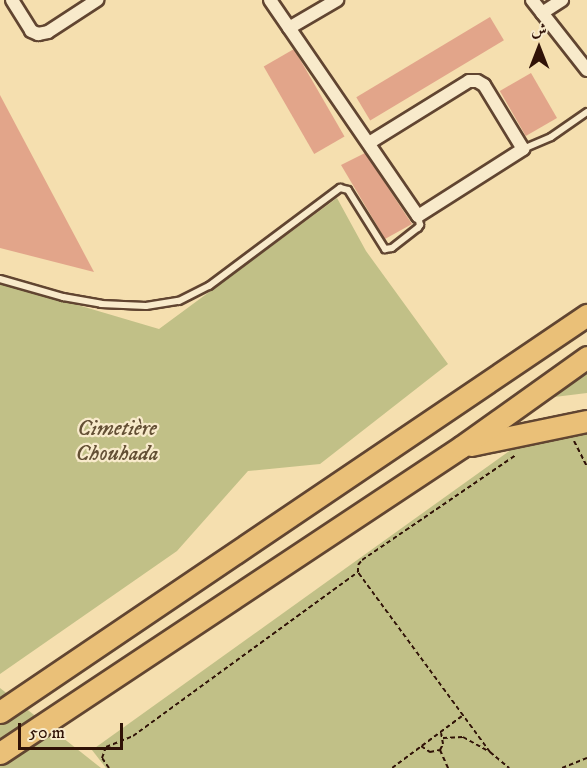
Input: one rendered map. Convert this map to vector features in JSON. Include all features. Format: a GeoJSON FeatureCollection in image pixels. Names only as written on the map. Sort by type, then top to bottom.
{"type":"FeatureCollection","features":[{"type":"Feature","properties":{"kind":"highway"},"geometry":{"type":"LineString","coordinates":[[0,712],[587,315]]}},
{"type":"Feature","properties":{"kind":"highway"},"geometry":{"type":"LineString","coordinates":[[0,753],[461,447],[587,357]]}},
{"type":"Feature","properties":{"kind":"highway"},"geometry":{"type":"LineString","coordinates":[[461,447],[583,429]]}},
{"type":"Feature","properties":{"kind":"street"},"geometry":{"type":"LineString","coordinates":[[12,0],[31,31],[38,34],[48,32],[97,0]]}},
{"type":"Feature","properties":{"kind":"street"},"geometry":{"type":"LineString","coordinates":[[270,0],[418,216],[523,148],[484,85],[477,81],[469,81],[369,143]]}},
{"type":"Feature","properties":{"kind":"street"},"geometry":{"type":"LineString","coordinates":[[289,28],[337,0]]}},
{"type":"Feature","properties":{"kind":"street"},"geometry":{"type":"LineString","coordinates":[[532,0],[587,70]]}},
{"type":"Feature","properties":{"kind":"street"},"geometry":{"type":"LineString","coordinates":[[542,13],[562,0]]}},
{"type":"Feature","properties":{"kind":"lane"},"geometry":{"type":"LineString","coordinates":[[523,148],[559,133],[587,112]]}},
{"type":"Feature","properties":{"kind":"lane"},"geometry":{"type":"LineString","coordinates":[[0,279],[73,299],[101,304],[146,306],[179,301],[209,286],[340,188],[348,190],[382,248],[392,248],[418,228],[420,221],[418,216]]}},
{"type":"Feature","properties":{"kind":"path"},"geometry":{"type":"LineString","coordinates":[[583,429],[572,439],[587,466]]}},
{"type":"Feature","properties":{"kind":"path"},"geometry":{"type":"LineString","coordinates":[[109,768],[102,759],[106,747],[133,736],[358,572],[362,560],[518,453]]}},
{"type":"Feature","properties":{"kind":"path"},"geometry":{"type":"LineString","coordinates":[[358,572],[490,752]]}},
{"type":"Feature","properties":{"kind":"path"},"geometry":{"type":"LineString","coordinates":[[392,768],[462,716]]}},
{"type":"Feature","properties":{"kind":"path"},"geometry":{"type":"LineString","coordinates":[[441,732],[443,738],[440,750],[448,768]]}},
{"type":"Feature","properties":{"kind":"path"},"geometry":{"type":"LineString","coordinates":[[443,738],[462,737],[490,752],[509,768]]}},
{"type":"Feature","properties":{"kind":"path"},"geometry":{"type":"LineString","coordinates":[[422,746],[430,752],[440,750]]}},
{"type":"Feature","properties":{"kind":"path"},"geometry":{"type":"LineString","coordinates":[[562,768],[587,758]]}},
{"type":"Feature","properties":{"kind":"green space","name":"Cimetière Chouhada"},"geometry":{"type":"Polygon","coordinates":[[[337,198],[366,251],[448,364],[320,464],[248,471],[177,551],[0,674],[0,282],[159,329],[337,198]]]}},
{"type":"Feature","properties":{"kind":"green space"},"geometry":{"type":"Polygon","coordinates":[[[587,368],[587,393],[538,399],[587,368]]]}},
{"type":"Feature","properties":{"kind":"green space"},"geometry":{"type":"Polygon","coordinates":[[[587,434],[587,768],[106,768],[92,750],[512,449],[587,434]]]}},
{"type":"Feature","properties":{"kind":"green space"},"geometry":{"type":"Polygon","coordinates":[[[0,688],[101,768],[0,768],[0,688]]]}},
{"type":"Feature","properties":{"kind":"building"},"geometry":{"type":"Polygon","coordinates":[[[490,17],[504,40],[370,120],[356,97],[490,17]]]}},
{"type":"Feature","properties":{"kind":"building"},"geometry":{"type":"Polygon","coordinates":[[[294,49],[345,136],[314,154],[264,67],[294,49]]]}},
{"type":"Feature","properties":{"kind":"building"},"geometry":{"type":"Polygon","coordinates":[[[531,73],[557,118],[526,136],[500,91],[531,73]]]}},
{"type":"Feature","properties":{"kind":"building"},"geometry":{"type":"Polygon","coordinates":[[[0,95],[94,272],[0,248],[0,95]]]}},
{"type":"Feature","properties":{"kind":"building"},"geometry":{"type":"Polygon","coordinates":[[[365,153],[412,224],[385,239],[341,165],[365,153]]]}}]}
